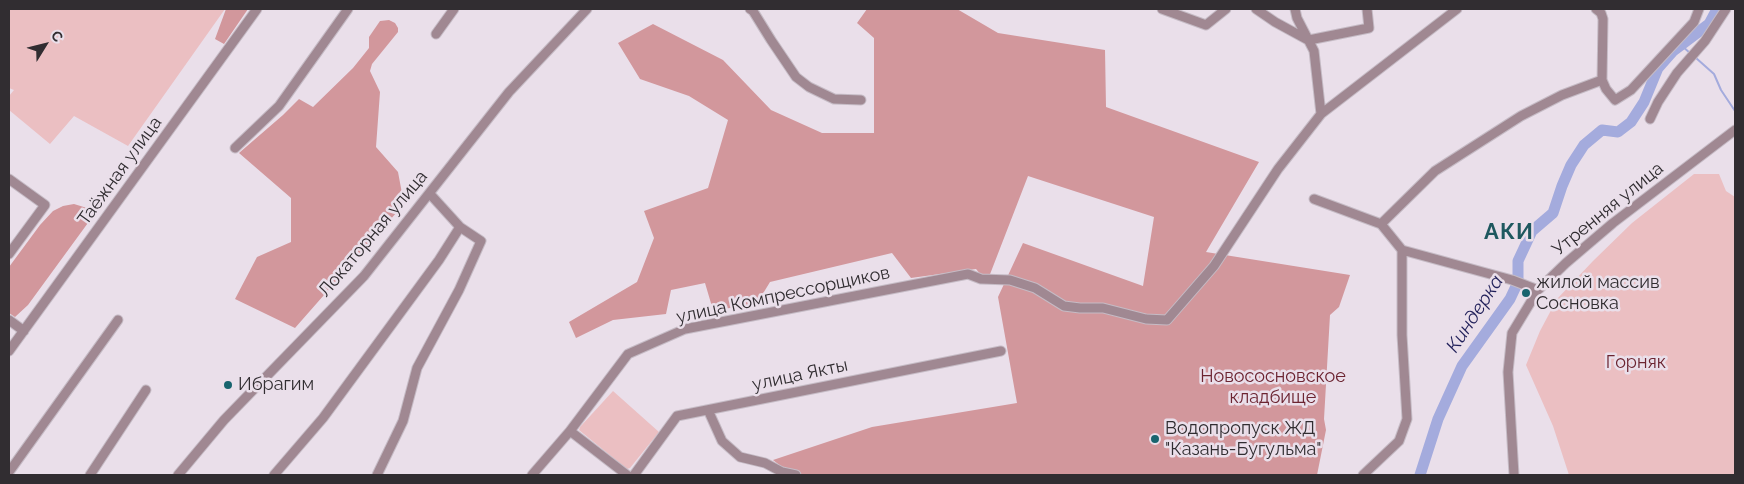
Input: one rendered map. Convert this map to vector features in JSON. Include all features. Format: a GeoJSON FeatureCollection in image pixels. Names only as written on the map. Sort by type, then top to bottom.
{"type":"FeatureCollection","features":[{"type":"Feature","properties":{"kind":"street","name":"Таёжная улица"},"geometry":{"type":"LineString","coordinates":[[9,352],[257,9]]}},
{"type":"Feature","properties":{"kind":"street"},"geometry":{"type":"LineString","coordinates":[[235,148],[279,106],[348,9]]}},
{"type":"Feature","properties":{"kind":"street"},"geometry":{"type":"LineString","coordinates":[[436,34],[454,9]]}},
{"type":"Feature","properties":{"kind":"street","name":"Локаторная улица"},"geometry":{"type":"LineString","coordinates":[[178,475],[224,420],[364,276],[509,92],[587,9]]}},
{"type":"Feature","properties":{"kind":"street"},"geometry":{"type":"LineString","coordinates":[[750,9],[796,77],[809,87],[834,99],[861,100]]}},
{"type":"Feature","properties":{"kind":"street"},"geometry":{"type":"LineString","coordinates":[[1162,9],[1206,25],[1226,9]]}},
{"type":"Feature","properties":{"kind":"street"},"geometry":{"type":"LineString","coordinates":[[1256,9],[1274,22],[1308,40],[1369,28],[1367,9]]}},
{"type":"Feature","properties":{"kind":"street"},"geometry":{"type":"LineString","coordinates":[[1295,9],[1297,18],[1314,51],[1321,114]]}},
{"type":"Feature","properties":{"kind":"street"},"geometry":{"type":"LineString","coordinates":[[1321,114],[1457,9]]}},
{"type":"Feature","properties":{"kind":"street"},"geometry":{"type":"LineString","coordinates":[[1596,9],[1601,13],[1603,19],[1602,80],[1606,89],[1615,100],[1631,90],[1694,22],[1699,9]]}},
{"type":"Feature","properties":{"kind":"street"},"geometry":{"type":"LineString","coordinates":[[1650,119],[1677,73],[1705,41],[1726,9]]}},
{"type":"Feature","properties":{"kind":"street"},"geometry":{"type":"LineString","coordinates":[[1381,224],[1435,171],[1529,112],[1562,95],[1602,80]]}},
{"type":"Feature","properties":{"kind":"street","name":"улица Компрессорщиков"},"geometry":{"type":"LineString","coordinates":[[532,475],[570,431],[628,354],[685,329],[968,274],[981,279],[1010,280],[1035,288],[1064,306],[1104,308],[1146,319],[1167,320],[1214,266],[1278,169],[1321,114]]}},
{"type":"Feature","properties":{"kind":"street","name":"Утренняя улица"},"geometry":{"type":"LineString","coordinates":[[1514,475],[1508,372],[1512,333],[1538,290],[1613,223],[1735,130]]}},
{"type":"Feature","properties":{"kind":"street"},"geometry":{"type":"LineString","coordinates":[[9,179],[44,205],[9,254]]}},
{"type":"Feature","properties":{"kind":"street"},"geometry":{"type":"LineString","coordinates":[[377,475],[403,421],[417,368],[459,290],[481,241],[460,227],[430,194]]}},
{"type":"Feature","properties":{"kind":"street"},"geometry":{"type":"LineString","coordinates":[[1314,199],[1381,224],[1402,250],[1512,280],[1538,290]]}},
{"type":"Feature","properties":{"kind":"street"},"geometry":{"type":"LineString","coordinates":[[274,475],[323,418],[439,260],[460,227]]}},
{"type":"Feature","properties":{"kind":"street"},"geometry":{"type":"LineString","coordinates":[[1363,475],[1399,441],[1407,419],[1402,335],[1402,250]]}},
{"type":"Feature","properties":{"kind":"street"},"geometry":{"type":"LineString","coordinates":[[9,320],[24,331]]}},
{"type":"Feature","properties":{"kind":"street"},"geometry":{"type":"LineString","coordinates":[[9,472],[118,320]]}},
{"type":"Feature","properties":{"kind":"street","name":"улица Якты"},"geometry":{"type":"LineString","coordinates":[[634,475],[677,416],[1001,351]]}},
{"type":"Feature","properties":{"kind":"street"},"geometry":{"type":"LineString","coordinates":[[90,475],[146,390]]}},
{"type":"Feature","properties":{"kind":"street"},"geometry":{"type":"LineString","coordinates":[[708,410],[722,441],[740,457],[765,463],[782,472],[796,475]]}},
{"type":"Feature","properties":{"kind":"street"},"geometry":{"type":"LineString","coordinates":[[570,431],[627,475]]}},
{"type":"Feature","properties":{"kind":"green space"},"geometry":{"type":"Polygon","coordinates":[[[9,9],[225,9],[128,146],[74,116],[50,144],[9,110],[9,96],[14,90],[9,88],[9,9]]]}},
{"type":"Feature","properties":{"kind":"green space"},"geometry":{"type":"Polygon","coordinates":[[[226,9],[248,9],[224,44],[215,39],[226,9]]]}},
{"type":"Feature","properties":{"kind":"green space","name":"Новососновское кладбище"},"geometry":{"type":"Polygon","coordinates":[[[867,9],[957,9],[998,33],[1105,50],[1106,107],[1259,162],[1206,252],[1350,275],[1339,307],[1330,315],[1324,419],[1326,430],[1317,475],[792,475],[773,460],[872,427],[1017,403],[998,297],[1023,243],[1143,286],[1154,217],[1028,176],[987,282],[976,269],[911,278],[892,253],[770,282],[756,305],[713,310],[705,283],[671,290],[666,314],[613,320],[576,338],[569,322],[637,282],[654,238],[644,211],[708,188],[728,120],[689,96],[640,79],[618,43],[653,24],[723,60],[771,110],[822,133],[874,133],[874,38],[857,23],[867,9]]]}},
{"type":"Feature","properties":{"kind":"green space"},"geometry":{"type":"Polygon","coordinates":[[[389,20],[395,23],[398,32],[372,64],[370,71],[380,92],[376,147],[398,172],[404,204],[295,328],[235,299],[257,257],[291,242],[291,198],[239,153],[299,99],[313,107],[353,68],[369,48],[369,37],[380,21],[389,20]]]}},
{"type":"Feature","properties":{"kind":"green space","name":"Горняк"},"geometry":{"type":"Polygon","coordinates":[[[1694,174],[1719,174],[1726,191],[1735,197],[1735,475],[1569,475],[1553,426],[1526,365],[1540,331],[1557,299],[1593,261],[1632,223],[1694,174]]]}},
{"type":"Feature","properties":{"kind":"green space"},"geometry":{"type":"Polygon","coordinates":[[[74,204],[87,208],[93,216],[28,305],[15,317],[9,313],[9,267],[40,225],[53,211],[63,206],[74,204]]]}},
{"type":"Feature","properties":{"kind":"green space"},"geometry":{"type":"Polygon","coordinates":[[[613,391],[659,432],[630,468],[627,469],[579,430],[613,391]]]}},
{"type":"Feature","properties":{"kind":"waterway","name":"Киндерка"},"geometry":{"type":"LineString","coordinates":[[1420,475],[1438,419],[1462,366],[1510,299],[1518,282],[1518,261],[1532,231],[1553,213],[1571,165],[1584,145],[1602,130],[1618,132],[1631,122],[1644,102],[1658,68],[1673,51],[1709,24],[1717,9]]}},
{"type":"Feature","properties":{"kind":"waterway"},"geometry":{"type":"LineString","coordinates":[[1681,45],[1691,54]]}},
{"type":"Feature","properties":{"kind":"waterway"},"geometry":{"type":"LineString","coordinates":[[1696,58],[1714,74],[1721,90],[1735,111]]}},
{"type":"Feature","properties":{"kind":"place","name":"жилой массив Сосновка"},"geometry":{"type":"Point","coordinates":[1526,293]}},
{"type":"Feature","properties":{"kind":"place","name":"Ибрагим"},"geometry":{"type":"Point","coordinates":[228,385]}},
{"type":"Feature","properties":{"kind":"place","name":"Водопропуск ЖД \"Казань-Бугульма\""},"geometry":{"type":"Point","coordinates":[1155,439]}},
{"type":"Feature","properties":{"kind":"district","name":"АКИ"},"geometry":{"type":"Point","coordinates":[1509,232]}}]}
